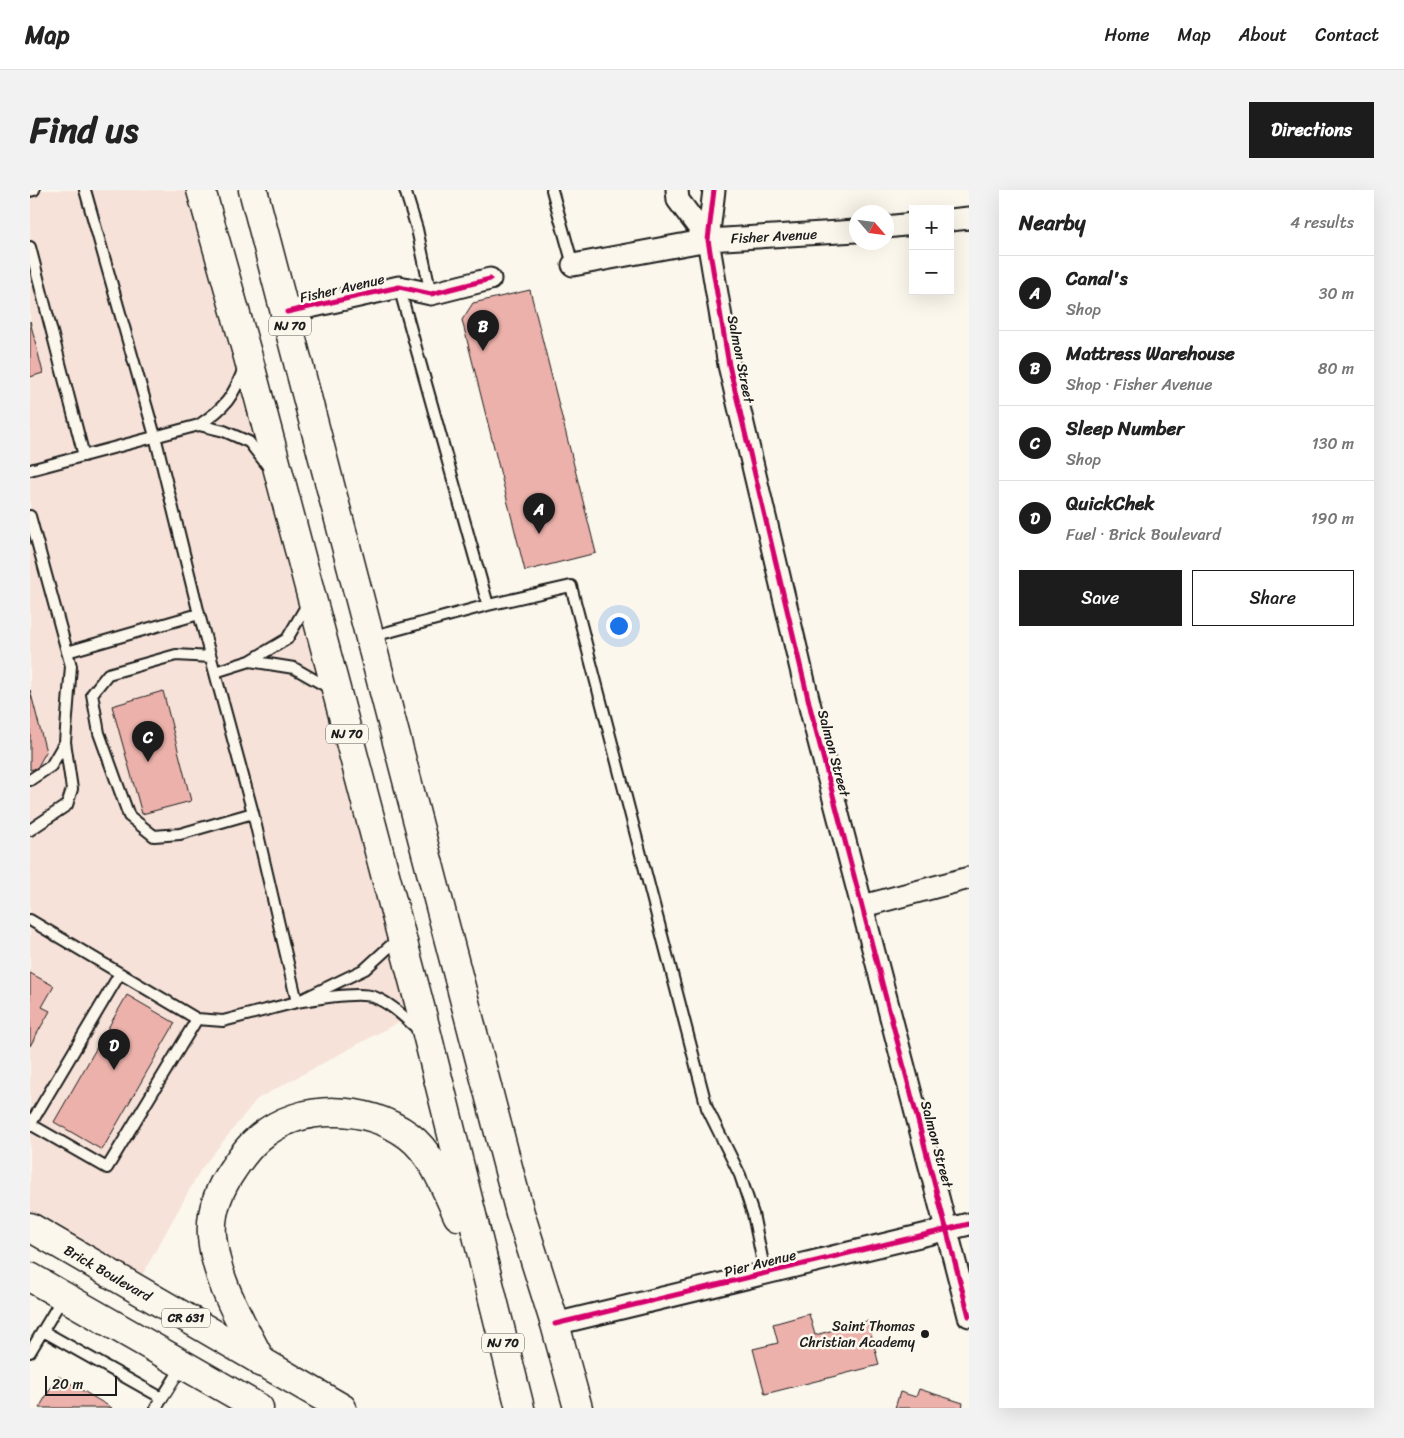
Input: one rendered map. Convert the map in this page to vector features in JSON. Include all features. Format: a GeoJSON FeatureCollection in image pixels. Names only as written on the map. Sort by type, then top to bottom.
{"type":"FeatureCollection","features":[{"type":"Feature","properties":{"kind":"main road","name":"NJ 70"},"geometry":{"type":"LineString","coordinates":[[200,190],[248,357],[428,1038],[515,1403]]}},
{"type":"Feature","properties":{"kind":"main road","name":"NJ 70"},"geometry":{"type":"LineString","coordinates":[[253,190],[520,1213],[555,1324],[578,1408]]}},
{"type":"Feature","properties":{"kind":"main road"},"geometry":{"type":"LineString","coordinates":[[262,1363],[219,1273],[212,1236],[214,1204],[229,1174],[246,1151],[260,1136],[282,1123],[325,1112],[347,1112],[392,1125],[411,1137],[443,1182],[486,1279]]}},
{"type":"Feature","properties":{"kind":"main road","name":"Brick Boulevard"},"geometry":{"type":"LineString","coordinates":[[30,1227],[342,1408]]}},
{"type":"Feature","properties":{"kind":"main road"},"geometry":{"type":"LineString","coordinates":[[30,1277],[259,1408]]}},
{"type":"Feature","properties":{"kind":"street","name":"Salmon Street"},"geometry":{"type":"LineString","coordinates":[[677,190],[678,200],[708,240]]}},
{"type":"Feature","properties":{"kind":"street","name":"Salmon Street"},"geometry":{"type":"LineString","coordinates":[[714,190],[708,240],[729,364],[811,711],[969,1316]]}},
{"type":"Feature","properties":{"kind":"street"},"geometry":{"type":"LineString","coordinates":[[894,226],[909,224]]}},
{"type":"Feature","properties":{"kind":"street","name":"Fisher Avenue"},"geometry":{"type":"LineString","coordinates":[[573,265],[708,240],[849,231]]}},
{"type":"Feature","properties":{"kind":"street","name":"Fisher Avenue"},"geometry":{"type":"LineString","coordinates":[[286,312],[399,287],[431,294],[490,279]]}},
{"type":"Feature","properties":{"kind":"street"},"geometry":{"type":"LineString","coordinates":[[863,906],[969,878]]}},
{"type":"Feature","properties":{"kind":"street","name":"Pier Avenue"},"geometry":{"type":"LineString","coordinates":[[555,1324],[969,1224]]}},
{"type":"Feature","properties":{"kind":"lane"},"geometry":{"type":"LineString","coordinates":[[30,191],[34,190]]}},
{"type":"Feature","properties":{"kind":"lane"},"geometry":{"type":"LineString","coordinates":[[85,190],[155,436],[199,614],[253,813],[297,1002]]}},
{"type":"Feature","properties":{"kind":"lane"},"geometry":{"type":"LineString","coordinates":[[406,190],[417,229],[431,294]]}},
{"type":"Feature","properties":{"kind":"lane"},"geometry":{"type":"LineString","coordinates":[[552,190],[573,265]]}},
{"type":"Feature","properties":{"kind":"lane"},"geometry":{"type":"LineString","coordinates":[[30,246],[84,456]]}},
{"type":"Feature","properties":{"kind":"lane"},"geometry":{"type":"LineString","coordinates":[[399,287],[488,605]]}},
{"type":"Feature","properties":{"kind":"lane"},"geometry":{"type":"LineString","coordinates":[[30,470],[199,425],[217,413],[234,393],[248,357]]}},
{"type":"Feature","properties":{"kind":"lane"},"geometry":{"type":"LineString","coordinates":[[199,425],[224,431],[249,442],[280,480]]}},
{"type":"Feature","properties":{"kind":"lane"},"geometry":{"type":"LineString","coordinates":[[30,516],[71,666],[65,742],[72,789],[67,806],[30,830]]}},
{"type":"Feature","properties":{"kind":"lane"},"geometry":{"type":"LineString","coordinates":[[369,637],[488,605],[571,586],[706,1108],[740,1174],[753,1214],[765,1273]]}},
{"type":"Feature","properties":{"kind":"lane"},"geometry":{"type":"LineString","coordinates":[[215,672],[250,662],[287,639],[311,598]]}},
{"type":"Feature","properties":{"kind":"lane"},"geometry":{"type":"LineString","coordinates":[[67,652],[199,614]]}},
{"type":"Feature","properties":{"kind":"lane"},"geometry":{"type":"LineString","coordinates":[[211,657],[176,655],[108,674],[92,694],[99,733],[129,816],[154,836],[180,834],[253,813]]}},
{"type":"Feature","properties":{"kind":"lane"},"geometry":{"type":"LineString","coordinates":[[250,662],[294,668],[336,691]]}},
{"type":"Feature","properties":{"kind":"lane"},"geometry":{"type":"LineString","coordinates":[[30,780],[51,766],[65,742]]}},
{"type":"Feature","properties":{"kind":"lane"},"geometry":{"type":"LineString","coordinates":[[30,920],[197,1019],[223,1020],[297,1002],[343,996],[372,996],[395,1008],[428,1038]]}},
{"type":"Feature","properties":{"kind":"lane"},"geometry":{"type":"LineString","coordinates":[[297,1002],[365,970],[401,936]]}},
{"type":"Feature","properties":{"kind":"lane"},"geometry":{"type":"LineString","coordinates":[[119,974],[30,1124],[107,1168],[197,1019]]}},
{"type":"Feature","properties":{"kind":"lane"},"geometry":{"type":"LineString","coordinates":[[30,1352],[63,1296]]}},
{"type":"Feature","properties":{"kind":"lane"},"geometry":{"type":"LineString","coordinates":[[43,1331],[162,1398]]}},
{"type":"Feature","properties":{"kind":"lane"},"geometry":{"type":"LineString","coordinates":[[156,1408],[183,1365]]}},
{"type":"Feature","properties":{"kind":"shaded area"},"geometry":{"type":"Polygon","coordinates":[[[30,190],[197,190],[421,1010],[257,1099],[201,1169],[135,1288],[30,1227],[30,190]]]}},
{"type":"Feature","properties":{"kind":"building"},"geometry":{"type":"Polygon","coordinates":[[[530,290],[596,553],[525,571],[462,320],[473,303],[530,290]]]}},
{"type":"Feature","properties":{"kind":"building"},"geometry":{"type":"Polygon","coordinates":[[[30,321],[43,373],[30,377],[30,321]]]}},
{"type":"Feature","properties":{"kind":"building"},"geometry":{"type":"Polygon","coordinates":[[[30,690],[46,752],[37,768],[30,770],[30,690]]]}},
{"type":"Feature","properties":{"kind":"building"},"geometry":{"type":"Polygon","coordinates":[[[163,691],[191,801],[142,814],[112,706],[163,691]]]}},
{"type":"Feature","properties":{"kind":"building"},"geometry":{"type":"Polygon","coordinates":[[[30,973],[54,986],[42,1007],[50,1011],[30,1046],[30,973]]]}},
{"type":"Feature","properties":{"kind":"building"},"geometry":{"type":"Polygon","coordinates":[[[127,995],[175,1023],[102,1150],[54,1122],[127,995]]]}},
{"type":"Feature","properties":{"kind":"building"},"geometry":{"type":"Polygon","coordinates":[[[809,1314],[815,1335],[868,1321],[879,1365],[765,1394],[753,1349],[778,1343],[773,1324],[809,1314]]]}},
{"type":"Feature","properties":{"kind":"building"},"geometry":{"type":"Polygon","coordinates":[[[58,1376],[112,1408],[39,1408],[58,1376]]]}},
{"type":"Feature","properties":{"kind":"building"},"geometry":{"type":"Polygon","coordinates":[[[919,1389],[963,1403],[962,1408],[895,1408],[900,1392],[916,1397],[919,1389]]]}},
{"type":"Feature","properties":{"kind":"cycle path"},"geometry":{"type":"LineString","coordinates":[[714,190],[708,240],[729,365],[811,711],[969,1316]]}},
{"type":"Feature","properties":{"kind":"cycle path"},"geometry":{"type":"LineString","coordinates":[[287,312],[399,287],[431,294],[490,279]]}},
{"type":"Feature","properties":{"kind":"cycle path"},"geometry":{"type":"LineString","coordinates":[[555,1324],[969,1224]]}},
{"type":"Feature","properties":{"kind":"place","name":"Mattress Warehouse"},"geometry":{"type":"Point","coordinates":[483,351]}},
{"type":"Feature","properties":{"kind":"place","name":"Canal's"},"geometry":{"type":"Point","coordinates":[539,534]}},
{"type":"Feature","properties":{"kind":"place","name":"Sleep Number"},"geometry":{"type":"Point","coordinates":[148,762]}},
{"type":"Feature","properties":{"kind":"place","name":"QuickChek"},"geometry":{"type":"Point","coordinates":[114,1070]}},
{"type":"Feature","properties":{"kind":"place","name":"Saint Thomas Christian Academy"},"geometry":{"type":"Point","coordinates":[925,1334]}}]}
